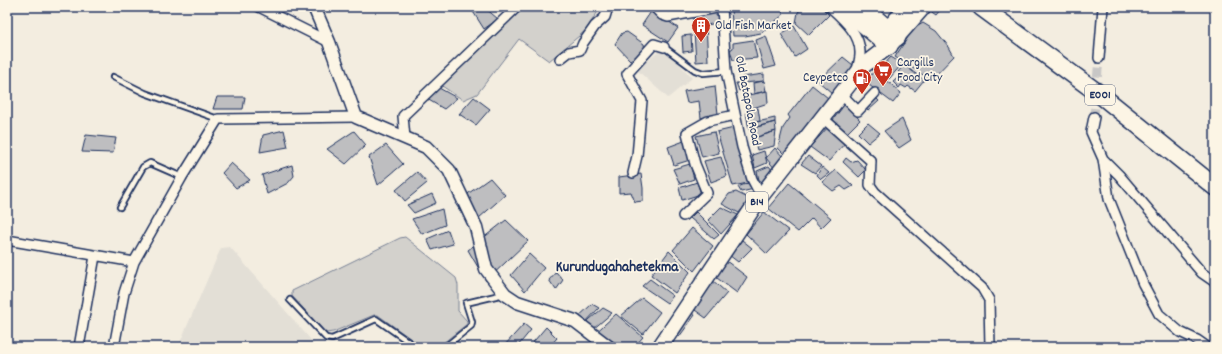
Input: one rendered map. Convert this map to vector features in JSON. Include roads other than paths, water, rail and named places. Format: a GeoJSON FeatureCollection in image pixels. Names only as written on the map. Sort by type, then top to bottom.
{"type":"FeatureCollection","features":[{"type":"Feature","properties":{"kind":"highway"},"geometry":{"type":"LineString","coordinates":[[844,7],[888,38]]}},
{"type":"Feature","properties":{"kind":"highway"},"geometry":{"type":"LineString","coordinates":[[862,7],[888,38]]}},
{"type":"Feature","properties":{"kind":"highway","name":"E001"},"geometry":{"type":"LineString","coordinates":[[981,7],[1102,96],[1215,187]]}},
{"type":"Feature","properties":{"kind":"highway","name":"E001"},"geometry":{"type":"LineString","coordinates":[[999,7],[1061,51],[1215,173]]}},
{"type":"Feature","properties":{"kind":"main road","name":"B14"},"geometry":{"type":"LineString","coordinates":[[888,38],[907,7]]}},
{"type":"Feature","properties":{"kind":"main road","name":"B14"},"geometry":{"type":"LineString","coordinates":[[660,347],[761,196],[864,65],[888,38],[923,7]]}},
{"type":"Feature","properties":{"kind":"street"},"geometry":{"type":"LineString","coordinates":[[259,7],[329,42]]}},
{"type":"Feature","properties":{"kind":"street"},"geometry":{"type":"LineString","coordinates":[[314,7],[329,42],[356,117]]}},
{"type":"Feature","properties":{"kind":"street"},"geometry":{"type":"LineString","coordinates":[[405,138],[403,116],[517,7]]}},
{"type":"Feature","properties":{"kind":"street"},"geometry":{"type":"LineString","coordinates":[[560,59],[569,52],[580,50],[595,26],[605,16],[608,7]]}},
{"type":"Feature","properties":{"kind":"street"},"geometry":{"type":"LineString","coordinates":[[654,7],[662,15],[668,17],[722,7]]}},
{"type":"Feature","properties":{"kind":"street","name":"Old Batapola Road"},"geometry":{"type":"LineString","coordinates":[[722,7],[726,71],[735,115],[742,147],[752,179],[761,196]]}},
{"type":"Feature","properties":{"kind":"street"},"geometry":{"type":"LineString","coordinates":[[830,7],[849,25],[860,47],[860,56],[854,78]]}},
{"type":"Feature","properties":{"kind":"street"},"geometry":{"type":"LineString","coordinates":[[1099,58],[1104,7]]}},
{"type":"Feature","properties":{"kind":"street"},"geometry":{"type":"LineString","coordinates":[[633,173],[638,156],[642,101],[627,74],[654,44],[664,47]]}},
{"type":"Feature","properties":{"kind":"street"},"geometry":{"type":"LineString","coordinates":[[842,94],[858,111],[875,93]]}},
{"type":"Feature","properties":{"kind":"street"},"geometry":{"type":"LineString","coordinates":[[683,216],[707,193],[695,164],[687,133],[708,121],[735,115]]}},
{"type":"Feature","properties":{"kind":"street"},"geometry":{"type":"LineString","coordinates":[[114,347],[124,293],[134,262],[182,177],[218,119],[356,117],[426,147],[449,170],[476,227],[486,269],[505,294],[517,302],[575,321],[609,347]]}},
{"type":"Feature","properties":{"kind":"street"},"geometry":{"type":"LineString","coordinates":[[1094,117],[1091,132],[1103,159],[1109,199],[1143,284],[1159,314],[1180,332],[1197,340],[1207,347]]}},
{"type":"Feature","properties":{"kind":"street"},"geometry":{"type":"LineString","coordinates":[[823,118],[870,162],[870,185],[875,192],[982,288],[989,300],[990,347]]}},
{"type":"Feature","properties":{"kind":"street"},"geometry":{"type":"LineString","coordinates":[[1103,159],[1119,175],[1202,273],[1215,282]]}},
{"type":"Feature","properties":{"kind":"street"},"geometry":{"type":"LineString","coordinates":[[7,240],[134,262]]}},
{"type":"Feature","properties":{"kind":"street"},"geometry":{"type":"LineString","coordinates":[[79,347],[95,256]]}},
{"type":"Feature","properties":{"kind":"lane"},"geometry":{"type":"LineString","coordinates":[[664,47],[695,70],[703,73],[726,71]]}},
{"type":"Feature","properties":{"kind":"lane"},"geometry":{"type":"LineString","coordinates":[[114,77],[145,93],[218,119]]}},
{"type":"Feature","properties":{"kind":"lane"},"geometry":{"type":"LineString","coordinates":[[120,207],[143,167],[150,163],[182,177]]}},
{"type":"Feature","properties":{"kind":"lane"},"geometry":{"type":"LineString","coordinates":[[445,347],[470,326],[472,322],[466,303],[505,294]]}},
{"type":"Feature","properties":{"kind":"lane"},"geometry":{"type":"LineString","coordinates":[[290,300],[326,338],[332,339],[376,319],[416,347]]}},
{"type":"Feature","properties":{"kind":"tunnel"},"geometry":{"type":"LineString","coordinates":[[1094,117],[1099,58]]}},
{"type":"Feature","properties":{"kind":"place","name":"Old Fish Market"},"geometry":{"type":"Point","coordinates":[701,43]}},
{"type":"Feature","properties":{"kind":"place","name":"Cargills Food City"},"geometry":{"type":"Point","coordinates":[883,87]}},
{"type":"Feature","properties":{"kind":"place","name":"Ceypetco"},"geometry":{"type":"Point","coordinates":[862,95]}},
{"type":"Feature","properties":{"kind":"district","name":"Kurundugahahetekma"},"geometry":{"type":"Point","coordinates":[617,268]}}]}
